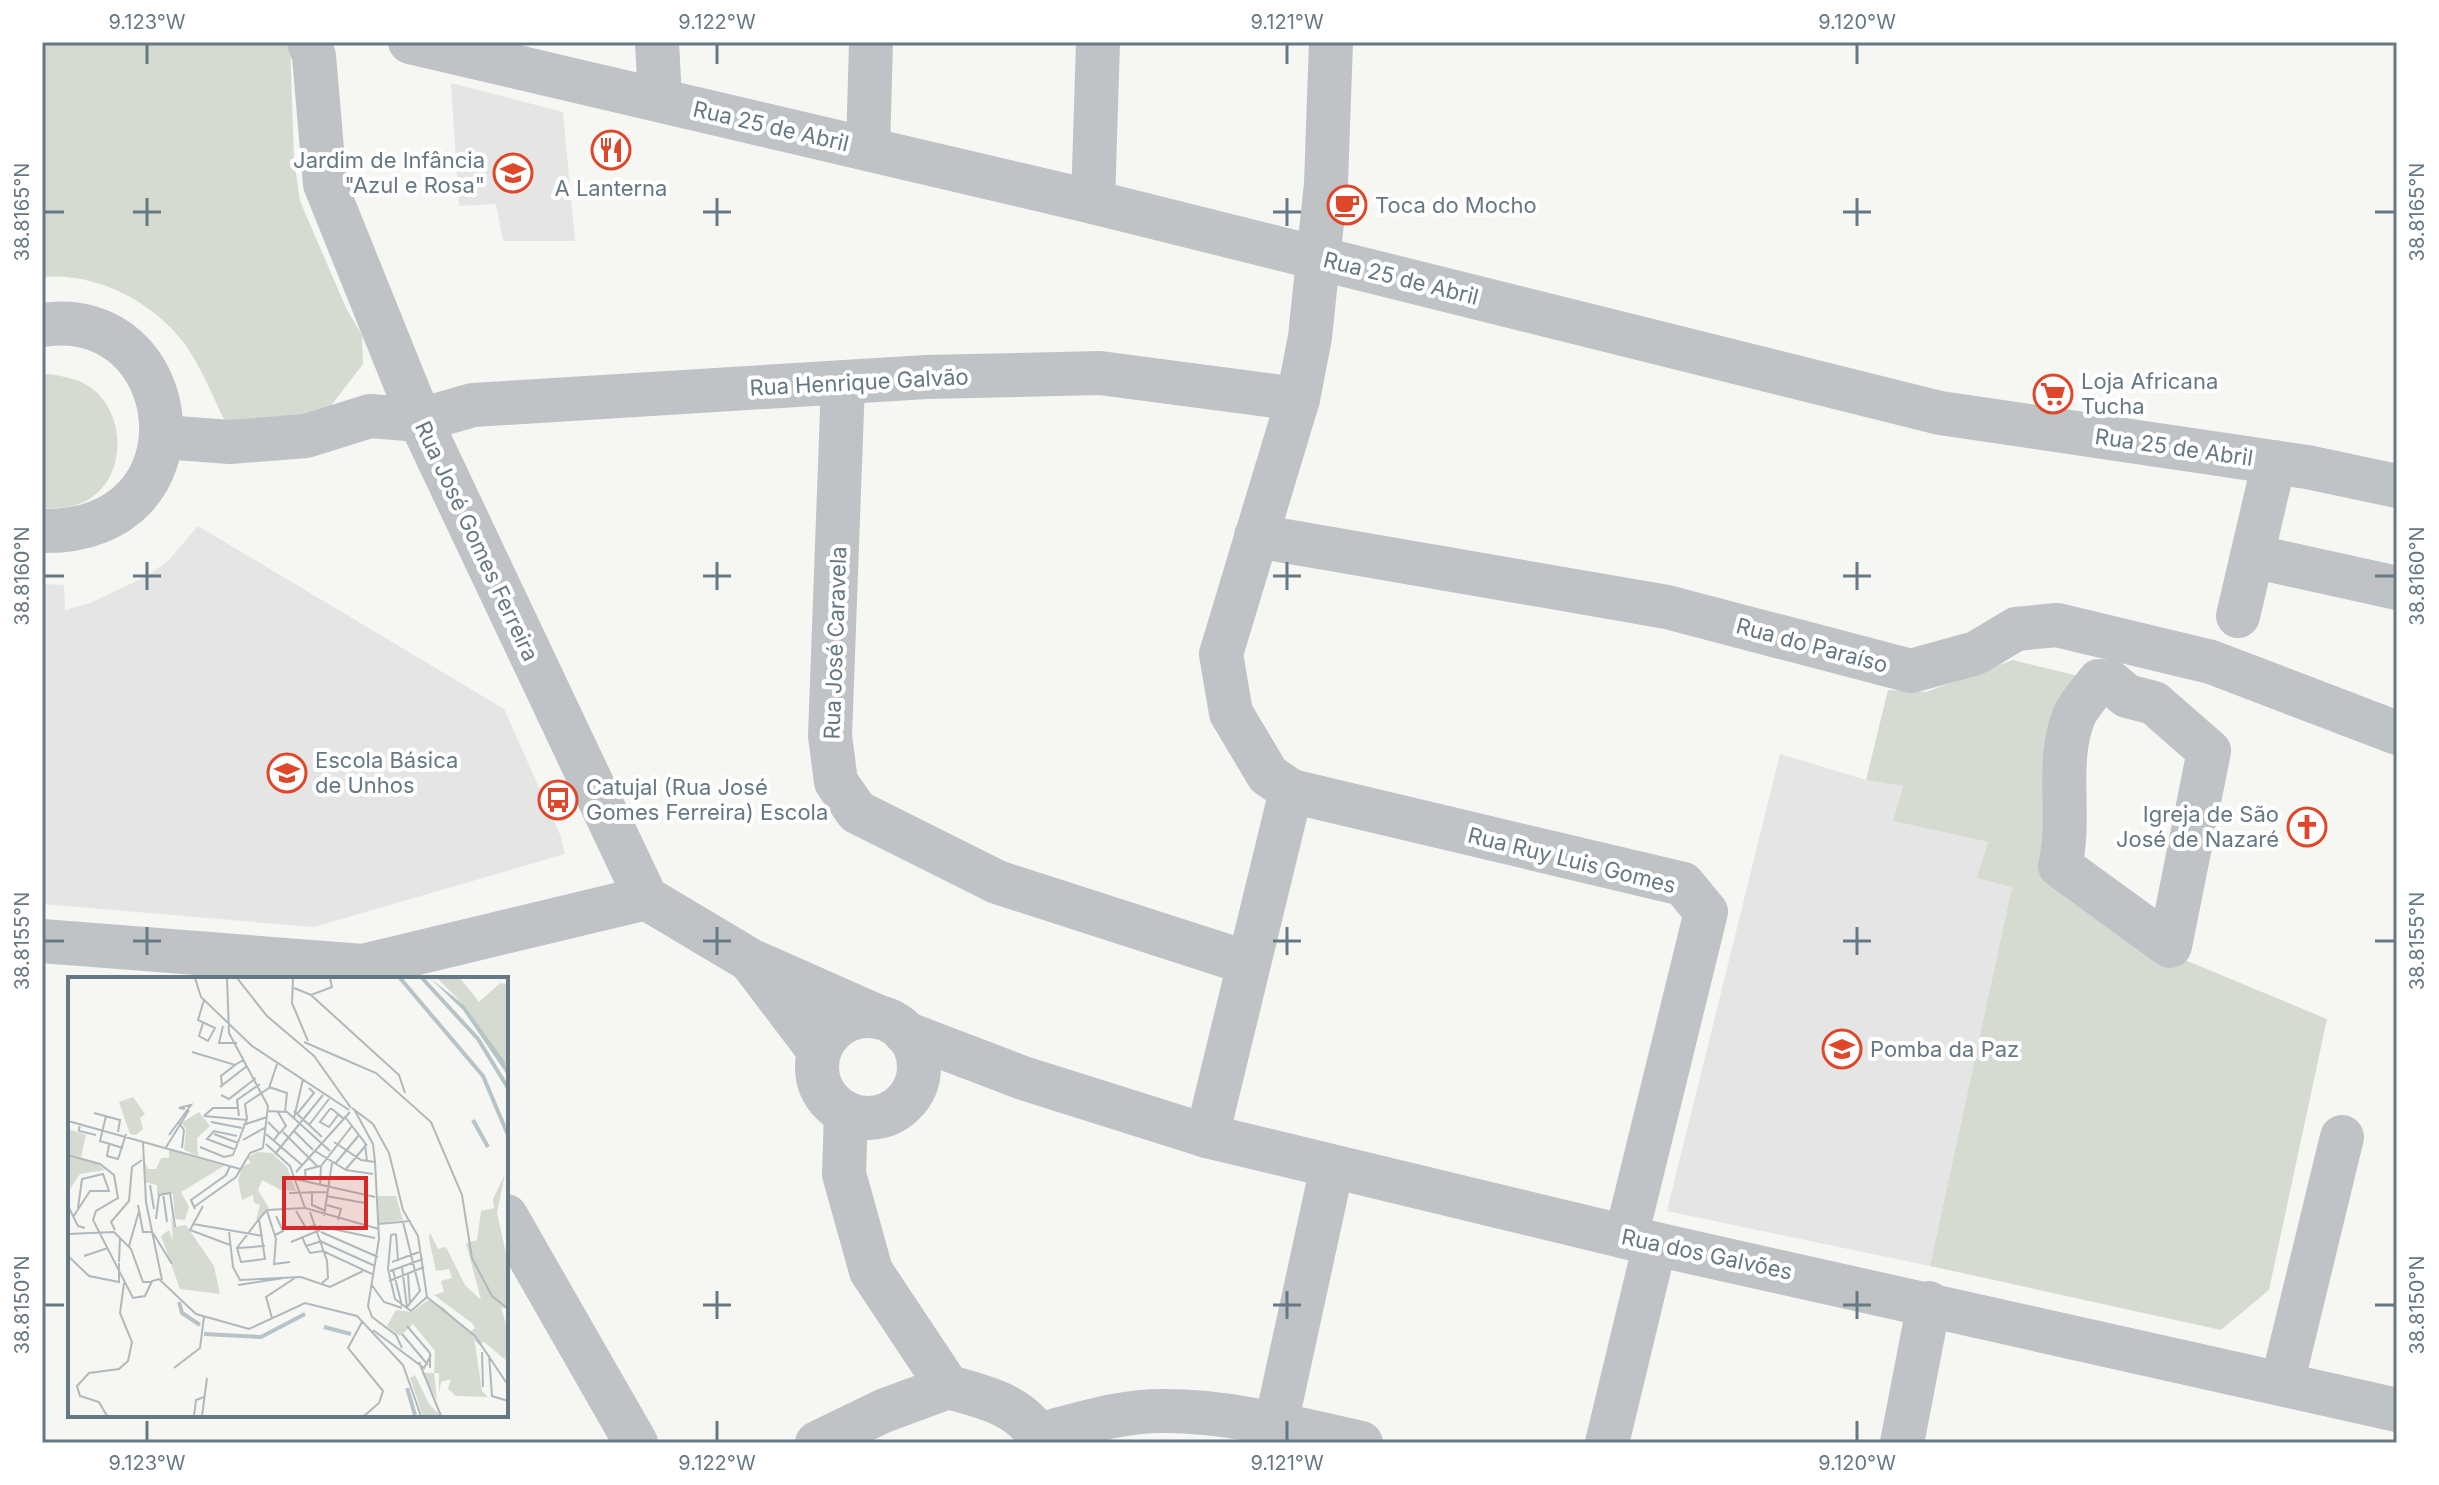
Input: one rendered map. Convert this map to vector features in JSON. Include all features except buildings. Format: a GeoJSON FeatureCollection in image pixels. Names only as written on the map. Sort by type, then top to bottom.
{"type":"FeatureCollection","features":[{"type":"Feature","properties":{"kind":"street","name":"Rua 25 de Abril"},"geometry":{"type":"LineString","coordinates":[[410,42],[1093,202],[1940,413],[2274,462],[2397,486]]}},
{"type":"Feature","properties":{"kind":"street"},"geometry":{"type":"LineString","coordinates":[[657,42],[660,100]]}},
{"type":"Feature","properties":{"kind":"street"},"geometry":{"type":"LineString","coordinates":[[868,149],[871,42]]}},
{"type":"Feature","properties":{"kind":"street"},"geometry":{"type":"LineString","coordinates":[[1093,202],[1098,42]]}},
{"type":"Feature","properties":{"kind":"street"},"geometry":{"type":"LineString","coordinates":[[1207,1136],[1291,791],[1268,775],[1231,713],[1221,654],[1298,399],[1310,337],[1326,184],[1331,42]]}},
{"type":"Feature","properties":{"kind":"street","name":"Rua José Gomes Ferreira"},"geometry":{"type":"LineString","coordinates":[[314,47],[325,184],[420,420],[646,898]]}},
{"type":"Feature","properties":{"kind":"street"},"geometry":{"type":"LineString","coordinates":[[42,325],[59,322],[93,329],[123,346],[146,371],[160,402],[163,437],[154,470],[125,506],[107,520],[74,531],[42,531]]}},
{"type":"Feature","properties":{"kind":"street","name":"Rua Henrique Galvão"},"geometry":{"type":"LineString","coordinates":[[420,420],[473,405],[926,377],[1100,373],[1298,399]]}},
{"type":"Feature","properties":{"kind":"street","name":"Rua José Caravela"},"geometry":{"type":"LineString","coordinates":[[843,383],[830,736],[836,782],[857,812],[997,882],[1248,963]]}},
{"type":"Feature","properties":{"kind":"street"},"geometry":{"type":"LineString","coordinates":[[163,437],[230,442],[306,436],[370,416],[420,420]]}},
{"type":"Feature","properties":{"kind":"street"},"geometry":{"type":"LineString","coordinates":[[2238,616],[2274,462]]}},
{"type":"Feature","properties":{"kind":"street","name":"Rua do Paraíso"},"geometry":{"type":"LineString","coordinates":[[1256,536],[1667,607],[1911,671],[1976,653],[2016,629],[2057,625],[2211,662],[2397,733]]}},
{"type":"Feature","properties":{"kind":"street"},"geometry":{"type":"LineString","coordinates":[[2252,556],[2397,588]]}},
{"type":"Feature","properties":{"kind":"street"},"geometry":{"type":"LineString","coordinates":[[2099,681],[2110,682],[2127,696],[2154,703],[2209,751],[2170,946],[2060,866],[2067,839],[2069,732],[2074,713],[2099,681]]}},
{"type":"Feature","properties":{"kind":"street","name":"Rua Ruy Luis Gomes"},"geometry":{"type":"LineString","coordinates":[[1291,791],[1683,884],[1706,912],[1641,1240]]}},
{"type":"Feature","properties":{"kind":"street"},"geometry":{"type":"LineString","coordinates":[[42,941],[367,973],[646,898],[750,960],[892,1025],[919,1059],[914,1090],[892,1112],[861,1118],[846,1113],[824,1094],[817,1066],[819,1051],[836,1027],[864,1016],[892,1025]]}},
{"type":"Feature","properties":{"kind":"street"},"geometry":{"type":"LineString","coordinates":[[750,960],[819,1051]]}},
{"type":"Feature","properties":{"kind":"street","name":"Rua dos Galvões"},"geometry":{"type":"LineString","coordinates":[[892,1025],[1023,1078],[1207,1136],[1641,1240],[2397,1410]]}},
{"type":"Feature","properties":{"kind":"street","name":"Rua dos Galvões"},"geometry":{"type":"LineString","coordinates":[[914,1090],[1023,1078]]}},
{"type":"Feature","properties":{"kind":"street"},"geometry":{"type":"LineString","coordinates":[[846,1113],[844,1174],[871,1271],[948,1387]]}},
{"type":"Feature","properties":{"kind":"street"},"geometry":{"type":"LineString","coordinates":[[2282,1384],[2342,1137]]}},
{"type":"Feature","properties":{"kind":"street"},"geometry":{"type":"LineString","coordinates":[[1276,1424],[1332,1167]]}},
{"type":"Feature","properties":{"kind":"street"},"geometry":{"type":"LineString","coordinates":[[508,1219],[636,1443]]}},
{"type":"Feature","properties":{"kind":"street"},"geometry":{"type":"LineString","coordinates":[[1607,1443],[1641,1240]]}},
{"type":"Feature","properties":{"kind":"street"},"geometry":{"type":"LineString","coordinates":[[1902,1443],[1929,1303]]}},
{"type":"Feature","properties":{"kind":"street"},"geometry":{"type":"LineString","coordinates":[[817,1443],[883,1411],[948,1387],[1003,1403],[1040,1439],[1108,1416],[1165,1411],[1276,1424],[1361,1443]]}},
{"type":"Feature","properties":{"kind":"shaded area"},"geometry":{"type":"Polygon","coordinates":[[[42,42],[290,42],[294,159],[300,201],[346,308],[362,335],[363,364],[330,407],[306,415],[225,421],[190,352],[156,314],[121,292],[102,285],[82,279],[42,277],[42,42]]]}},
{"type":"Feature","properties":{"kind":"shaded area","name":"Jardim de Infância \"Azul e Rosa\""},"geometry":{"type":"Polygon","coordinates":[[[451,83],[563,112],[575,241],[503,241],[496,204],[459,206],[451,83]]]}},
{"type":"Feature","properties":{"kind":"shaded area"},"geometry":{"type":"Polygon","coordinates":[[[42,375],[74,379],[95,391],[114,421],[117,456],[103,487],[90,499],[73,506],[42,509],[42,375]]]}},
{"type":"Feature","properties":{"kind":"shaded area","name":"Escola Básica de Unhos"},"geometry":{"type":"Polygon","coordinates":[[[198,526],[504,709],[561,837],[565,854],[314,927],[42,904],[42,584],[64,585],[65,610],[90,603],[147,576],[169,560],[198,526]]]}},
{"type":"Feature","properties":{"kind":"shaded area"},"geometry":{"type":"Polygon","coordinates":[[[2013,660],[2099,681],[2067,839],[2168,953],[2327,1019],[2269,1290],[2221,1330],[1930,1266],[2012,887],[1977,878],[1988,842],[1893,821],[1903,786],[1866,780],[1888,690],[1926,692],[2013,660]]]}},
{"type":"Feature","properties":{"kind":"shaded area","name":"Pomba da Paz"},"geometry":{"type":"Polygon","coordinates":[[[1780,754],[1866,780],[1903,786],[1893,821],[1988,842],[2012,887],[1930,1266],[1667,1211],[1780,754]]]}},
{"type":"Feature","properties":{"kind":"place","name":"A Lanterna"},"geometry":{"type":"Point","coordinates":[611,150]}},
{"type":"Feature","properties":{"kind":"place","name":"Jardim de Infância \"Azul e Rosa\""},"geometry":{"type":"Point","coordinates":[513,173]}},
{"type":"Feature","properties":{"kind":"place","name":"Toca do Mocho"},"geometry":{"type":"Point","coordinates":[1347,205]}},
{"type":"Feature","properties":{"kind":"place","name":"Loja Africana Tucha"},"geometry":{"type":"Point","coordinates":[2053,394]}},
{"type":"Feature","properties":{"kind":"place","name":"Escola Básica de Unhos"},"geometry":{"type":"Point","coordinates":[287,773]}},
{"type":"Feature","properties":{"kind":"place","name":"Catujal (Rua José Gomes Ferreira) Escola"},"geometry":{"type":"Point","coordinates":[558,800]}},
{"type":"Feature","properties":{"kind":"place","name":"Igreja de São José de Nazaré"},"geometry":{"type":"Point","coordinates":[2307,827]}},
{"type":"Feature","properties":{"kind":"place","name":"Pomba da Paz"},"geometry":{"type":"Point","coordinates":[1842,1049]}}]}
